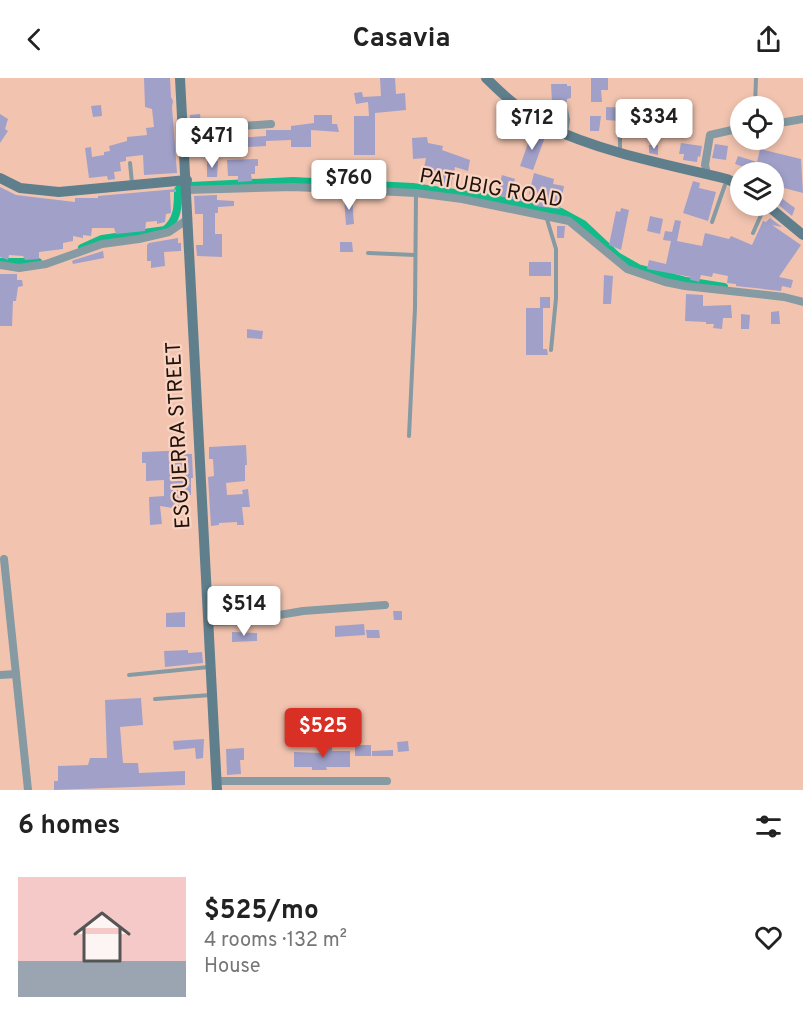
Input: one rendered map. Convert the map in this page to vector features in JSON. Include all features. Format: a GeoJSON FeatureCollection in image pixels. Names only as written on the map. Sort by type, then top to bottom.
{"type":"FeatureCollection","features":[{"type":"Feature","properties":{"kind":"main road","name":"ESGUERRA STREET"},"geometry":{"type":"LineString","coordinates":[[180,78],[217,786]]}},
{"type":"Feature","properties":{"kind":"main road"},"geometry":{"type":"LineString","coordinates":[[486,78],[529,115],[566,134],[620,152],[730,180]]}},
{"type":"Feature","properties":{"kind":"main road"},"geometry":{"type":"LineString","coordinates":[[0,178],[20,188],[59,192],[113,188],[132,184],[187,185]]}},
{"type":"Feature","properties":{"kind":"main road"},"geometry":{"type":"LineString","coordinates":[[779,216],[803,235]]}},
{"type":"Feature","properties":{"kind":"street"},"geometry":{"type":"LineString","coordinates":[[784,122],[803,119]]}},
{"type":"Feature","properties":{"kind":"street"},"geometry":{"type":"LineString","coordinates":[[184,130],[271,124]]}},
{"type":"Feature","properties":{"kind":"street"},"geometry":{"type":"LineString","coordinates":[[707,174],[705,165],[711,135],[730,131]]}},
{"type":"Feature","properties":{"kind":"street","name":"PATUBIG ROAD"},"geometry":{"type":"LineString","coordinates":[[187,185],[416,193],[462,199],[569,221],[615,261],[645,276],[685,286],[784,297],[803,302]]}},
{"type":"Feature","properties":{"kind":"street"},"geometry":{"type":"LineString","coordinates":[[0,265],[19,267],[46,264],[102,244],[170,232],[188,219]]}},
{"type":"Feature","properties":{"kind":"street"},"geometry":{"type":"LineString","coordinates":[[4,559],[28,790]]}},
{"type":"Feature","properties":{"kind":"street"},"geometry":{"type":"LineString","coordinates":[[208,622],[244,621],[303,611],[385,605]]}},
{"type":"Feature","properties":{"kind":"street"},"geometry":{"type":"LineString","coordinates":[[0,675],[16,674]]}},
{"type":"Feature","properties":{"kind":"street"},"geometry":{"type":"LineString","coordinates":[[217,786],[387,781]]}},
{"type":"Feature","properties":{"kind":"lane"},"geometry":{"type":"LineString","coordinates":[[755,96],[756,78]]}},
{"type":"Feature","properties":{"kind":"lane"},"geometry":{"type":"LineString","coordinates":[[566,105],[568,120],[566,134]]}},
{"type":"Feature","properties":{"kind":"lane"},"geometry":{"type":"LineString","coordinates":[[620,129],[620,152]]}},
{"type":"Feature","properties":{"kind":"lane"},"geometry":{"type":"LineString","coordinates":[[130,163],[132,184]]}},
{"type":"Feature","properties":{"kind":"lane"},"geometry":{"type":"LineString","coordinates":[[712,222],[727,179]]}},
{"type":"Feature","properties":{"kind":"lane"},"geometry":{"type":"LineString","coordinates":[[409,436],[415,308],[416,193]]}},
{"type":"Feature","properties":{"kind":"lane"},"geometry":{"type":"LineString","coordinates":[[545,215],[556,249],[556,298],[551,350]]}},
{"type":"Feature","properties":{"kind":"lane"},"geometry":{"type":"LineString","coordinates":[[753,233],[762,216]]}},
{"type":"Feature","properties":{"kind":"lane"},"geometry":{"type":"LineString","coordinates":[[368,253],[415,255]]}},
{"type":"Feature","properties":{"kind":"lane"},"geometry":{"type":"LineString","coordinates":[[129,675],[211,667]]}},
{"type":"Feature","properties":{"kind":"lane"},"geometry":{"type":"LineString","coordinates":[[155,699],[212,695]]}},
{"type":"Feature","properties":{"kind":"building"},"geometry":{"type":"Polygon","coordinates":[[[144,78],[170,78],[177,173],[144,175],[143,155],[126,157],[126,161],[120,162],[121,171],[114,172],[115,179],[108,180],[107,176],[89,178],[85,148],[91,147],[92,157],[104,155],[104,152],[110,151],[109,146],[127,141],[127,137],[147,135],[146,128],[154,127],[152,109],[145,107],[144,78]]]}},
{"type":"Feature","properties":{"kind":"building"},"geometry":{"type":"Polygon","coordinates":[[[380,78],[395,78],[396,94],[405,93],[406,110],[375,113],[375,155],[354,155],[354,116],[369,116],[368,102],[356,104],[354,93],[362,92],[363,97],[381,96],[380,78]]]}},
{"type":"Feature","properties":{"kind":"building"},"geometry":{"type":"Polygon","coordinates":[[[591,78],[608,78],[608,90],[601,90],[602,102],[591,102],[591,78]]]}},
{"type":"Feature","properties":{"kind":"building"},"geometry":{"type":"Polygon","coordinates":[[[551,84],[571,86],[571,98],[567,99],[567,102],[552,103],[551,84]]]}},
{"type":"Feature","properties":{"kind":"building"},"geometry":{"type":"Polygon","coordinates":[[[101,105],[102,116],[93,117],[91,106],[101,105]]]}},
{"type":"Feature","properties":{"kind":"building"},"geometry":{"type":"Polygon","coordinates":[[[606,107],[632,108],[632,117],[650,118],[650,135],[644,135],[643,126],[626,125],[624,128],[618,125],[619,121],[606,120],[606,107]]]}},
{"type":"Feature","properties":{"kind":"building"},"geometry":{"type":"Polygon","coordinates":[[[0,114],[8,119],[5,129],[8,131],[0,143],[0,114]]]}},
{"type":"Feature","properties":{"kind":"building"},"geometry":{"type":"Polygon","coordinates":[[[200,114],[201,123],[190,124],[190,115],[200,114]]]}},
{"type":"Feature","properties":{"kind":"building"},"geometry":{"type":"Polygon","coordinates":[[[314,115],[332,115],[332,124],[337,124],[339,132],[311,130],[311,147],[291,147],[291,140],[266,141],[266,130],[291,130],[291,126],[314,123],[314,115]]]}},
{"type":"Feature","properties":{"kind":"building"},"geometry":{"type":"Polygon","coordinates":[[[590,116],[601,116],[599,131],[590,131],[590,116]]]}},
{"type":"Feature","properties":{"kind":"building"},"geometry":{"type":"Polygon","coordinates":[[[532,132],[545,137],[533,170],[520,166],[532,132]]]}},
{"type":"Feature","properties":{"kind":"building"},"geometry":{"type":"Polygon","coordinates":[[[191,136],[197,136],[197,141],[266,136],[266,146],[191,150],[191,136]]]}},
{"type":"Feature","properties":{"kind":"building"},"geometry":{"type":"Polygon","coordinates":[[[427,137],[428,143],[443,146],[442,150],[470,160],[468,171],[455,167],[451,186],[422,177],[426,158],[413,159],[412,138],[427,137]]]}},
{"type":"Feature","properties":{"kind":"building"},"geometry":{"type":"Polygon","coordinates":[[[681,143],[702,146],[697,162],[683,160],[684,154],[679,154],[681,143]]]}},
{"type":"Feature","properties":{"kind":"building"},"geometry":{"type":"Polygon","coordinates":[[[715,144],[728,146],[726,160],[712,158],[715,144]]]}},
{"type":"Feature","properties":{"kind":"building"},"geometry":{"type":"Polygon","coordinates":[[[649,145],[658,145],[658,155],[649,153],[649,145]]]}},
{"type":"Feature","properties":{"kind":"building"},"geometry":{"type":"Polygon","coordinates":[[[760,150],[801,159],[803,193],[784,188],[784,162],[757,162],[760,150]]]}},
{"type":"Feature","properties":{"kind":"building"},"geometry":{"type":"Polygon","coordinates":[[[738,156],[757,162],[736,162],[738,156]]]}},
{"type":"Feature","properties":{"kind":"building"},"geometry":{"type":"Polygon","coordinates":[[[258,159],[255,174],[251,174],[252,181],[238,182],[238,176],[228,176],[227,160],[258,159]]]}},
{"type":"Feature","properties":{"kind":"building"},"geometry":{"type":"Polygon","coordinates":[[[207,161],[218,161],[217,177],[207,177],[207,161]]]}},
{"type":"Feature","properties":{"kind":"building"},"geometry":{"type":"Polygon","coordinates":[[[534,173],[554,179],[553,184],[564,186],[560,209],[534,206],[536,195],[529,194],[534,173]]]}},
{"type":"Feature","properties":{"kind":"building"},"geometry":{"type":"Polygon","coordinates":[[[502,175],[515,179],[511,193],[525,198],[524,202],[497,195],[502,175]]]}},
{"type":"Feature","properties":{"kind":"building"},"geometry":{"type":"Polygon","coordinates":[[[693,181],[700,183],[699,188],[716,192],[708,221],[683,213],[693,181]]]}},
{"type":"Feature","properties":{"kind":"building"},"geometry":{"type":"Polygon","coordinates":[[[0,187],[16,195],[75,202],[75,198],[98,198],[98,196],[176,189],[176,192],[170,192],[171,213],[166,214],[165,222],[157,224],[157,221],[146,222],[145,231],[116,234],[114,228],[92,228],[91,236],[83,235],[83,238],[73,236],[73,241],[63,243],[63,249],[39,252],[39,259],[25,260],[23,256],[9,255],[8,260],[0,257],[0,187]]]}},
{"type":"Feature","properties":{"kind":"building"},"geometry":{"type":"Polygon","coordinates":[[[217,195],[217,200],[234,201],[234,206],[218,207],[218,213],[215,213],[215,234],[222,234],[222,257],[197,256],[196,245],[203,245],[203,214],[195,214],[194,196],[217,195]]]}},
{"type":"Feature","properties":{"kind":"building"},"geometry":{"type":"Polygon","coordinates":[[[352,197],[354,224],[346,225],[344,198],[352,197]]]}},
{"type":"Feature","properties":{"kind":"building"},"geometry":{"type":"Polygon","coordinates":[[[784,200],[795,208],[792,216],[784,209],[784,200]]]}},
{"type":"Feature","properties":{"kind":"building"},"geometry":{"type":"Polygon","coordinates":[[[621,208],[629,210],[621,250],[609,245],[616,211],[620,212],[621,208]]]}},
{"type":"Feature","properties":{"kind":"building"},"geometry":{"type":"Polygon","coordinates":[[[650,216],[663,219],[660,234],[647,231],[650,216]]]}},
{"type":"Feature","properties":{"kind":"building"},"geometry":{"type":"Polygon","coordinates":[[[770,218],[782,227],[772,225],[801,245],[779,277],[793,280],[791,288],[782,286],[781,291],[736,286],[736,284],[727,283],[728,276],[713,273],[712,277],[701,275],[699,282],[690,280],[691,277],[647,269],[649,260],[666,264],[671,241],[663,240],[665,231],[672,232],[675,220],[681,221],[677,241],[702,246],[705,233],[729,239],[731,236],[752,245],[763,221],[766,222],[770,218]]]}},
{"type":"Feature","properties":{"kind":"building"},"geometry":{"type":"Polygon","coordinates":[[[557,226],[565,226],[564,238],[557,238],[557,226]]]}},
{"type":"Feature","properties":{"kind":"building"},"geometry":{"type":"Polygon","coordinates":[[[178,238],[181,251],[164,252],[165,266],[151,268],[151,261],[147,261],[147,245],[178,238]]]}},
{"type":"Feature","properties":{"kind":"building"},"geometry":{"type":"Polygon","coordinates":[[[340,242],[352,242],[353,252],[340,252],[340,242]]]}},
{"type":"Feature","properties":{"kind":"building"},"geometry":{"type":"Polygon","coordinates":[[[103,251],[104,258],[73,264],[74,260],[103,251]]]}},
{"type":"Feature","properties":{"kind":"building"},"geometry":{"type":"Polygon","coordinates":[[[529,262],[551,262],[551,276],[529,276],[529,262]]]}},
{"type":"Feature","properties":{"kind":"building"},"geometry":{"type":"Polygon","coordinates":[[[0,274],[17,274],[17,280],[22,280],[23,286],[18,287],[16,301],[13,301],[12,326],[0,326],[0,274]]]}},
{"type":"Feature","properties":{"kind":"building"},"geometry":{"type":"Polygon","coordinates":[[[604,275],[613,276],[611,304],[603,304],[604,275]]]}},
{"type":"Feature","properties":{"kind":"building"},"geometry":{"type":"Polygon","coordinates":[[[686,294],[703,295],[703,306],[731,305],[732,318],[723,318],[722,329],[713,328],[714,324],[706,324],[706,322],[685,321],[686,294]]]}},
{"type":"Feature","properties":{"kind":"building"},"geometry":{"type":"Polygon","coordinates":[[[540,297],[550,297],[550,308],[540,308],[540,297]]]}},
{"type":"Feature","properties":{"kind":"building"},"geometry":{"type":"Polygon","coordinates":[[[526,308],[543,308],[543,349],[547,349],[548,355],[526,355],[526,308]]]}},
{"type":"Feature","properties":{"kind":"building"},"geometry":{"type":"Polygon","coordinates":[[[779,311],[780,324],[771,324],[771,312],[779,311]]]}},
{"type":"Feature","properties":{"kind":"building"},"geometry":{"type":"Polygon","coordinates":[[[741,314],[750,315],[749,329],[741,329],[741,314]]]}},
{"type":"Feature","properties":{"kind":"building"},"geometry":{"type":"Polygon","coordinates":[[[247,329],[263,331],[262,339],[247,338],[247,329]]]}},
{"type":"Feature","properties":{"kind":"building"},"geometry":{"type":"Polygon","coordinates":[[[246,445],[245,481],[226,483],[227,495],[243,494],[242,490],[248,489],[250,507],[242,507],[244,525],[237,525],[237,522],[211,526],[208,477],[214,476],[213,459],[209,459],[209,447],[246,445]]]}},
{"type":"Feature","properties":{"kind":"building"},"geometry":{"type":"Polygon","coordinates":[[[187,451],[187,454],[192,454],[191,495],[185,495],[185,506],[173,506],[173,508],[160,506],[162,524],[150,525],[149,497],[164,496],[164,480],[146,481],[146,463],[142,463],[142,452],[187,451]]]}},
{"type":"Feature","properties":{"kind":"building"},"geometry":{"type":"Polygon","coordinates":[[[248,601],[248,614],[228,615],[228,602],[248,601]]]}},
{"type":"Feature","properties":{"kind":"building"},"geometry":{"type":"Polygon","coordinates":[[[393,611],[402,611],[402,620],[394,620],[393,611]]]}},
{"type":"Feature","properties":{"kind":"building"},"geometry":{"type":"Polygon","coordinates":[[[185,612],[185,627],[166,627],[166,613],[185,612]]]}},
{"type":"Feature","properties":{"kind":"building"},"geometry":{"type":"Polygon","coordinates":[[[364,624],[365,635],[335,637],[335,626],[364,624]]]}},
{"type":"Feature","properties":{"kind":"building"},"geometry":{"type":"Polygon","coordinates":[[[366,630],[379,630],[380,638],[367,638],[366,630]]]}},
{"type":"Feature","properties":{"kind":"building"},"geometry":{"type":"Polygon","coordinates":[[[232,632],[257,633],[257,641],[232,642],[232,632]]]}},
{"type":"Feature","properties":{"kind":"building"},"geometry":{"type":"Polygon","coordinates":[[[188,650],[188,653],[202,652],[203,663],[165,667],[164,651],[188,650]]]}},
{"type":"Feature","properties":{"kind":"building"},"geometry":{"type":"Polygon","coordinates":[[[141,698],[143,725],[120,727],[123,763],[138,763],[139,773],[185,771],[185,785],[54,790],[54,781],[58,781],[58,766],[88,765],[90,758],[107,758],[105,700],[141,698]]]}},
{"type":"Feature","properties":{"kind":"building"},"geometry":{"type":"Polygon","coordinates":[[[204,739],[203,758],[196,759],[195,748],[174,750],[173,741],[204,739]]]}},
{"type":"Feature","properties":{"kind":"building"},"geometry":{"type":"Polygon","coordinates":[[[408,741],[409,751],[398,752],[397,742],[408,741]]]}},
{"type":"Feature","properties":{"kind":"building"},"geometry":{"type":"Polygon","coordinates":[[[321,743],[332,743],[332,751],[350,751],[350,767],[326,767],[327,770],[312,770],[312,767],[294,767],[294,752],[322,753],[321,743]]]}},
{"type":"Feature","properties":{"kind":"building"},"geometry":{"type":"Polygon","coordinates":[[[355,745],[371,745],[371,756],[355,756],[355,745]]]}},
{"type":"Feature","properties":{"kind":"building"},"geometry":{"type":"Polygon","coordinates":[[[244,748],[244,760],[240,760],[241,774],[227,775],[226,749],[244,748]]]}},
{"type":"Feature","properties":{"kind":"building"},"geometry":{"type":"Polygon","coordinates":[[[393,750],[393,756],[372,756],[372,751],[393,750]]]}},
{"type":"Feature","properties":{"kind":"waterway"},"geometry":{"type":"LineString","coordinates":[[191,186],[293,181],[413,187],[489,198],[561,212],[583,224],[617,256],[638,268],[686,281],[724,287]]}},
{"type":"Feature","properties":{"kind":"waterway"},"geometry":{"type":"LineString","coordinates":[[82,248],[102,239],[165,230],[175,217],[178,190],[181,187]]}},
{"type":"Feature","properties":{"kind":"waterway"},"geometry":{"type":"LineString","coordinates":[[0,262],[38,262]]}}]}
